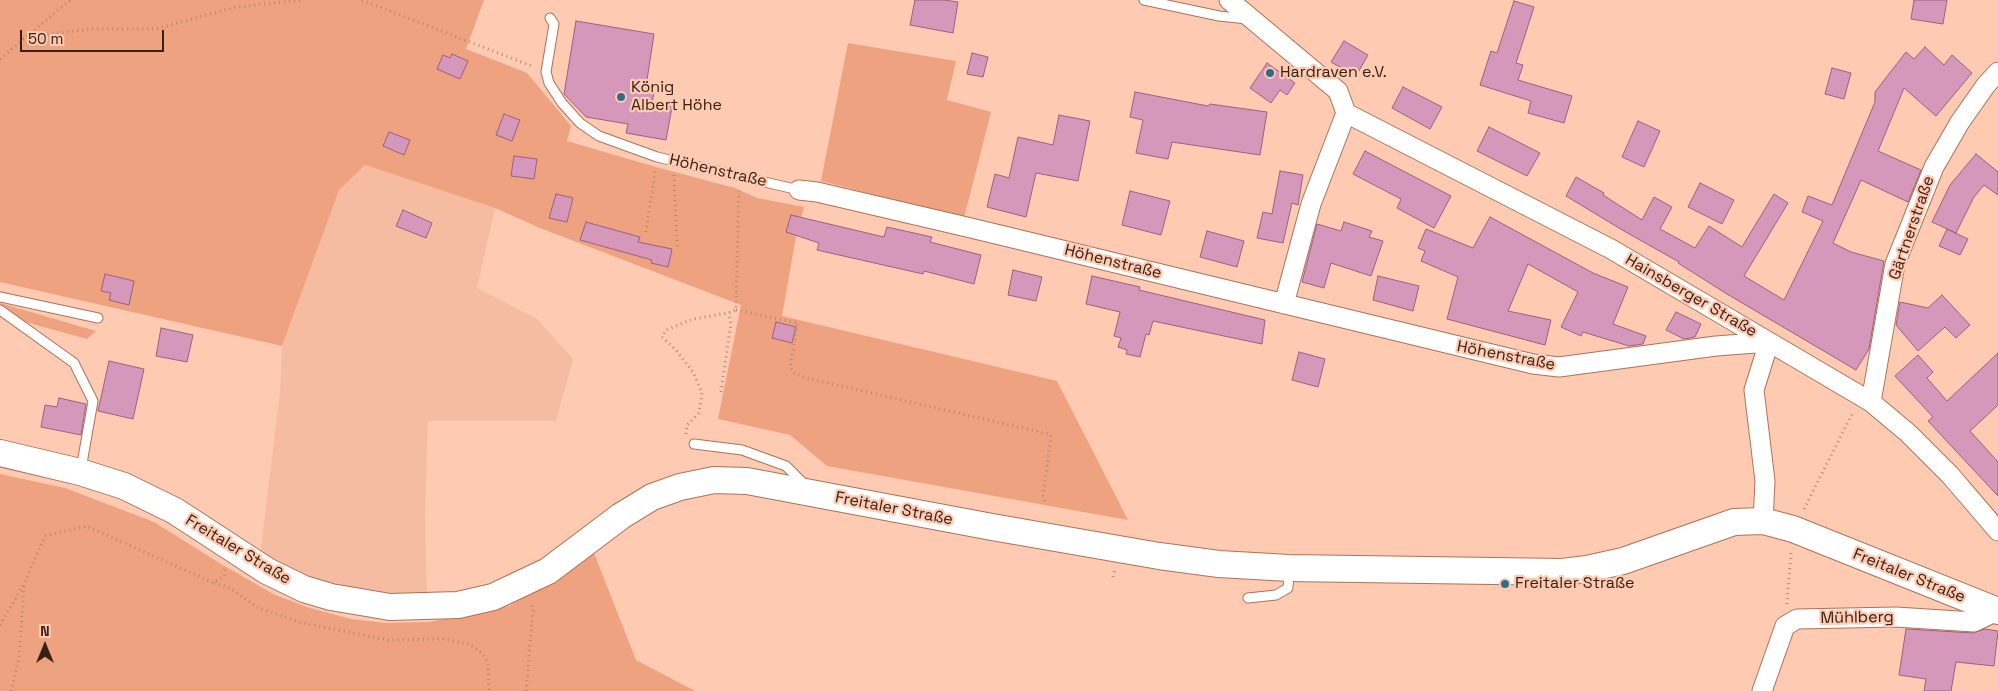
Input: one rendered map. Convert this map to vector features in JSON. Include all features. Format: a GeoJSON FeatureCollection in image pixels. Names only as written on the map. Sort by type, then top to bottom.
{"type":"FeatureCollection","features":[{"type":"Feature","properties":{"kind":"main road","name":"Freitaler Straße"},"geometry":{"type":"LineString","coordinates":[[0,453],[80,472],[124,486],[175,511],[267,571],[304,590],[330,598],[390,607],[458,604],[492,596],[548,571],[621,516],[652,497],[680,487],[714,480],[747,481],[1159,556],[1219,564],[1289,568],[1562,572],[1623,561],[1734,522],[1763,521],[1793,529],[1998,611]]}},
{"type":"Feature","properties":{"kind":"street"},"geometry":{"type":"LineString","coordinates":[[1229,0],[1338,91],[1346,113],[1311,204],[1284,304]]}},
{"type":"Feature","properties":{"kind":"street","name":"Gärtnerstraße"},"geometry":{"type":"LineString","coordinates":[[1871,402],[1895,264],[1934,167],[1960,122],[1986,85],[1998,72]]}},
{"type":"Feature","properties":{"kind":"street","name":"Hainsberger Straße"},"geometry":{"type":"LineString","coordinates":[[1346,113],[1611,249],[1871,402],[1908,432],[1998,531]]}},
{"type":"Feature","properties":{"kind":"street","name":"Höhenstraße"},"geometry":{"type":"LineString","coordinates":[[799,190],[817,192],[904,212],[1473,351],[1534,364],[1559,367],[1716,346],[1769,342]]}},
{"type":"Feature","properties":{"kind":"street"},"geometry":{"type":"LineString","coordinates":[[1763,521],[1765,481],[1754,390],[1769,342]]}},
{"type":"Feature","properties":{"kind":"street","name":"Mühlberg"},"geometry":{"type":"LineString","coordinates":[[1785,626],[1797,619],[1896,617],[1974,622],[1998,611]]}},
{"type":"Feature","properties":{"kind":"street"},"geometry":{"type":"LineString","coordinates":[[1762,691],[1785,626]]}},
{"type":"Feature","properties":{"kind":"lane"},"geometry":{"type":"LineString","coordinates":[[1144,0],[1219,16],[1255,20]]}},
{"type":"Feature","properties":{"kind":"lane"},"geometry":{"type":"LineString","coordinates":[[546,72],[554,24],[550,18]]}},
{"type":"Feature","properties":{"kind":"lane","name":"Höhenstraße"},"geometry":{"type":"LineString","coordinates":[[546,72],[549,83],[562,103],[580,123],[599,136],[674,162],[799,190]]}},
{"type":"Feature","properties":{"kind":"lane"},"geometry":{"type":"LineString","coordinates":[[0,297],[98,318]]}},
{"type":"Feature","properties":{"kind":"lane"},"geometry":{"type":"LineString","coordinates":[[0,310],[74,363],[93,400],[80,472]]}},
{"type":"Feature","properties":{"kind":"lane"},"geometry":{"type":"LineString","coordinates":[[694,444],[742,450],[786,466],[812,493]]}},
{"type":"Feature","properties":{"kind":"lane"},"geometry":{"type":"LineString","coordinates":[[1248,598],[1276,595],[1288,588],[1289,568]]}},
{"type":"Feature","properties":{"kind":"path"},"geometry":{"type":"LineString","coordinates":[[0,59],[70,0]]}},
{"type":"Feature","properties":{"kind":"path"},"geometry":{"type":"LineString","coordinates":[[23,39],[39,34],[94,29],[155,29],[236,7],[304,0]]}},
{"type":"Feature","properties":{"kind":"path"},"geometry":{"type":"LineString","coordinates":[[362,0],[546,72]]}},
{"type":"Feature","properties":{"kind":"path"},"geometry":{"type":"LineString","coordinates":[[646,232],[656,167]]}},
{"type":"Feature","properties":{"kind":"path"},"geometry":{"type":"LineString","coordinates":[[674,171],[676,247]]}},
{"type":"Feature","properties":{"kind":"path"},"geometry":{"type":"LineString","coordinates":[[736,310],[740,176]]}},
{"type":"Feature","properties":{"kind":"path"},"geometry":{"type":"LineString","coordinates":[[694,444],[685,433],[687,425],[699,413],[702,394],[693,372],[676,350],[662,338],[666,330],[693,319],[736,310],[798,323],[790,367],[794,373],[806,378],[1049,434],[1051,437],[1043,496],[1045,502]]}},
{"type":"Feature","properties":{"kind":"path"},"geometry":{"type":"LineString","coordinates":[[721,392],[731,323],[728,313]]}},
{"type":"Feature","properties":{"kind":"path"},"geometry":{"type":"LineString","coordinates":[[1793,529],[1850,415]]}},
{"type":"Feature","properties":{"kind":"path"},"geometry":{"type":"LineString","coordinates":[[0,625],[24,584],[45,536],[86,526],[214,583],[230,588],[257,607],[299,622],[388,640],[443,639],[469,644],[482,652],[488,663],[490,691]]}},
{"type":"Feature","properties":{"kind":"path"},"geometry":{"type":"LineString","coordinates":[[1785,626],[1790,558]]}},
{"type":"Feature","properties":{"kind":"path"},"geometry":{"type":"LineString","coordinates":[[214,583],[224,576],[225,568]]}},
{"type":"Feature","properties":{"kind":"path"},"geometry":{"type":"LineString","coordinates":[[11,691],[19,658],[24,584]]}},
{"type":"Feature","properties":{"kind":"path"},"geometry":{"type":"LineString","coordinates":[[526,691],[533,611]]}},
{"type":"Feature","properties":{"kind":"shaded area"},"geometry":{"type":"Polygon","coordinates":[[[0,0],[484,0],[466,49],[527,73],[571,126],[567,141],[735,188],[757,198],[804,207],[796,236],[782,316],[1057,381],[1128,520],[827,466],[790,435],[718,419],[741,305],[540,228],[495,208],[365,165],[339,190],[282,346],[0,282],[0,0]]]}},
{"type":"Feature","properties":{"kind":"shaded area"},"geometry":{"type":"Polygon","coordinates":[[[848,43],[956,61],[947,100],[991,112],[964,218],[821,181],[848,43]]]}},
{"type":"Feature","properties":{"kind":"shaded area"},"geometry":{"type":"Polygon","coordinates":[[[365,165],[495,208],[477,288],[537,319],[573,359],[556,421],[428,421],[425,514],[427,597],[391,598],[323,585],[260,556],[280,393],[282,346],[339,189],[365,165]]]}},
{"type":"Feature","properties":{"kind":"shaded area"},"geometry":{"type":"Polygon","coordinates":[[[0,303],[96,331],[87,339],[0,315],[0,303]]]}},
{"type":"Feature","properties":{"kind":"shaded area"},"geometry":{"type":"Polygon","coordinates":[[[0,474],[65,488],[154,522],[275,595],[310,608],[351,619],[385,623],[429,622],[509,606],[594,553],[636,660],[695,691],[0,691],[0,474]]]}},
{"type":"Feature","properties":{"kind":"building"},"geometry":{"type":"Polygon","coordinates":[[[915,0],[958,2],[953,33],[910,25],[915,0]]]}},
{"type":"Feature","properties":{"kind":"building"},"geometry":{"type":"Polygon","coordinates":[[[1914,0],[1947,0],[1943,24],[1911,19],[1914,0]]]}},
{"type":"Feature","properties":{"kind":"building"},"geometry":{"type":"Polygon","coordinates":[[[1514,1],[1534,7],[1516,63],[1523,65],[1518,80],[1572,96],[1564,123],[1528,113],[1531,101],[1480,85],[1491,51],[1497,53],[1514,1]]]}},
{"type":"Feature","properties":{"kind":"building"},"geometry":{"type":"Polygon","coordinates":[[[576,21],[654,34],[647,80],[654,92],[652,104],[672,107],[666,140],[626,133],[628,124],[586,117],[564,94],[576,21]]]}},
{"type":"Feature","properties":{"kind":"building"},"geometry":{"type":"Polygon","coordinates":[[[1344,41],[1368,55],[1356,76],[1331,62],[1344,41]]]}},
{"type":"Feature","properties":{"kind":"building"},"geometry":{"type":"Polygon","coordinates":[[[1925,47],[1944,65],[1952,55],[1972,73],[1936,116],[1904,88],[1878,151],[1921,170],[1908,202],[1861,180],[1833,243],[1851,252],[1884,261],[1869,349],[1856,370],[1727,294],[1679,262],[1566,196],[1576,177],[1604,193],[1603,195],[1642,220],[1654,197],[1672,207],[1660,229],[1695,248],[1709,226],[1742,247],[1774,194],[1788,203],[1744,276],[1784,300],[1823,221],[1802,212],[1808,196],[1832,205],[1875,102],[1875,92],[1906,52],[1914,59],[1925,47]]]}},
{"type":"Feature","properties":{"kind":"building"},"geometry":{"type":"Polygon","coordinates":[[[972,53],[988,57],[983,77],[967,74],[972,53]]]}},
{"type":"Feature","properties":{"kind":"building"},"geometry":{"type":"Polygon","coordinates":[[[452,54],[468,61],[460,79],[437,69],[443,55],[450,58],[452,54]]]}},
{"type":"Feature","properties":{"kind":"building","name":"Hardraven e.V."},"geometry":{"type":"Polygon","coordinates":[[[1267,63],[1295,83],[1287,95],[1280,90],[1271,103],[1250,88],[1267,63]]]}},
{"type":"Feature","properties":{"kind":"building"},"geometry":{"type":"Polygon","coordinates":[[[1832,68],[1851,73],[1844,99],[1825,94],[1832,68]]]}},
{"type":"Feature","properties":{"kind":"building"},"geometry":{"type":"Polygon","coordinates":[[[1403,87],[1442,107],[1430,129],[1392,108],[1403,87]]]}},
{"type":"Feature","properties":{"kind":"building"},"geometry":{"type":"Polygon","coordinates":[[[1135,92],[1208,106],[1210,104],[1267,112],[1260,155],[1172,142],[1168,159],[1136,153],[1143,120],[1130,117],[1135,92]]]}},
{"type":"Feature","properties":{"kind":"building"},"geometry":{"type":"Polygon","coordinates":[[[504,114],[520,120],[512,141],[496,135],[504,114]]]}},
{"type":"Feature","properties":{"kind":"building"},"geometry":{"type":"Polygon","coordinates":[[[1059,115],[1090,121],[1078,181],[1036,173],[1026,217],[987,207],[995,174],[1009,178],[1018,137],[1053,145],[1059,115]]]}},
{"type":"Feature","properties":{"kind":"building"},"geometry":{"type":"Polygon","coordinates":[[[1638,121],[1660,131],[1644,167],[1622,157],[1638,121]]]}},
{"type":"Feature","properties":{"kind":"building"},"geometry":{"type":"Polygon","coordinates":[[[1489,127],[1540,153],[1527,176],[1477,151],[1489,127]]]}},
{"type":"Feature","properties":{"kind":"building"},"geometry":{"type":"Polygon","coordinates":[[[389,132],[410,140],[404,155],[383,146],[389,132]]]}},
{"type":"Feature","properties":{"kind":"building"},"geometry":{"type":"Polygon","coordinates":[[[1365,151],[1451,196],[1434,228],[1397,208],[1401,199],[1353,174],[1365,151]]]}},
{"type":"Feature","properties":{"kind":"building"},"geometry":{"type":"Polygon","coordinates":[[[1976,154],[1998,172],[1998,195],[1984,185],[1974,197],[1956,233],[1932,222],[1950,185],[1976,154]]]}},
{"type":"Feature","properties":{"kind":"building"},"geometry":{"type":"Polygon","coordinates":[[[514,156],[537,159],[534,179],[511,176],[514,156]]]}},
{"type":"Feature","properties":{"kind":"building"},"geometry":{"type":"Polygon","coordinates":[[[1280,171],[1303,175],[1298,205],[1292,203],[1283,243],[1257,238],[1263,212],[1272,214],[1280,171]]]}},
{"type":"Feature","properties":{"kind":"building"},"geometry":{"type":"Polygon","coordinates":[[[1700,183],[1734,200],[1722,224],[1688,207],[1700,183]]]}},
{"type":"Feature","properties":{"kind":"building"},"geometry":{"type":"Polygon","coordinates":[[[1130,191],[1170,201],[1161,235],[1122,225],[1130,191]]]}},
{"type":"Feature","properties":{"kind":"building"},"geometry":{"type":"Polygon","coordinates":[[[556,194],[573,198],[567,222],[549,218],[556,194]]]}},
{"type":"Feature","properties":{"kind":"building"},"geometry":{"type":"Polygon","coordinates":[[[403,210],[432,223],[426,238],[396,226],[403,210]]]}},
{"type":"Feature","properties":{"kind":"building"},"geometry":{"type":"Polygon","coordinates":[[[791,215],[884,237],[887,227],[932,237],[930,242],[981,255],[974,284],[924,271],[923,274],[817,250],[819,243],[786,232],[791,215]]]}},
{"type":"Feature","properties":{"kind":"building"},"geometry":{"type":"Polygon","coordinates":[[[1490,217],[1593,273],[1628,287],[1613,324],[1646,336],[1643,344],[1629,346],[1583,332],[1581,336],[1561,327],[1578,292],[1528,264],[1508,311],[1551,320],[1545,345],[1447,319],[1458,277],[1421,261],[1425,251],[1418,248],[1426,229],[1473,248],[1490,217]]]}},
{"type":"Feature","properties":{"kind":"building"},"geometry":{"type":"Polygon","coordinates":[[[586,222],[640,237],[638,242],[672,249],[668,267],[651,263],[652,260],[580,240],[586,222]]]}},
{"type":"Feature","properties":{"kind":"building"},"geometry":{"type":"Polygon","coordinates":[[[1344,222],[1372,231],[1369,237],[1383,241],[1371,276],[1331,263],[1324,288],[1302,282],[1317,224],[1341,231],[1344,222]]]}},
{"type":"Feature","properties":{"kind":"building"},"geometry":{"type":"Polygon","coordinates":[[[1947,229],[1968,239],[1960,255],[1939,246],[1947,229]]]}},
{"type":"Feature","properties":{"kind":"building"},"geometry":{"type":"Polygon","coordinates":[[[1207,231],[1244,241],[1237,267],[1200,257],[1207,231]]]}},
{"type":"Feature","properties":{"kind":"building"},"geometry":{"type":"Polygon","coordinates":[[[1013,270],[1042,277],[1036,301],[1008,295],[1013,270]]]}},
{"type":"Feature","properties":{"kind":"building"},"geometry":{"type":"Polygon","coordinates":[[[105,274],[134,281],[129,305],[109,300],[111,293],[101,291],[105,274]]]}},
{"type":"Feature","properties":{"kind":"building"},"geometry":{"type":"Polygon","coordinates":[[[1092,276],[1140,287],[1139,290],[1265,320],[1262,344],[1153,321],[1149,335],[1146,334],[1140,357],[1126,354],[1127,350],[1118,347],[1121,338],[1114,336],[1120,312],[1086,304],[1092,276]]]}},
{"type":"Feature","properties":{"kind":"building"},"geometry":{"type":"Polygon","coordinates":[[[1378,276],[1419,286],[1413,311],[1373,300],[1378,276]]]}},
{"type":"Feature","properties":{"kind":"building"},"geometry":{"type":"Polygon","coordinates":[[[1942,295],[1970,325],[1956,338],[1945,327],[1918,351],[1896,325],[1900,302],[1928,308],[1942,295]]]}},
{"type":"Feature","properties":{"kind":"building"},"geometry":{"type":"Polygon","coordinates":[[[1676,312],[1701,324],[1695,337],[1684,339],[1666,330],[1676,312]]]}},
{"type":"Feature","properties":{"kind":"building"},"geometry":{"type":"Polygon","coordinates":[[[776,322],[796,327],[792,343],[772,338],[776,322]]]}},
{"type":"Feature","properties":{"kind":"building"},"geometry":{"type":"Polygon","coordinates":[[[161,328],[193,335],[187,362],[156,356],[161,328]]]}},
{"type":"Feature","properties":{"kind":"building"},"geometry":{"type":"Polygon","coordinates":[[[1299,352],[1325,359],[1318,387],[1292,380],[1299,352]]]}},
{"type":"Feature","properties":{"kind":"building"},"geometry":{"type":"Polygon","coordinates":[[[1998,353],[1998,405],[1970,431],[1998,462],[1998,496],[1928,421],[1933,417],[1895,376],[1918,355],[1933,372],[1927,378],[1947,401],[1998,353]]]}},
{"type":"Feature","properties":{"kind":"building"},"geometry":{"type":"Polygon","coordinates":[[[109,361],[144,369],[133,419],[98,411],[109,361]]]}},
{"type":"Feature","properties":{"kind":"building"},"geometry":{"type":"Polygon","coordinates":[[[59,398],[86,404],[81,435],[41,427],[45,405],[57,407],[59,398]]]}},
{"type":"Feature","properties":{"kind":"building"},"geometry":{"type":"Polygon","coordinates":[[[1906,629],[1973,633],[1985,629],[1998,631],[1994,666],[1956,662],[1951,691],[1924,691],[1926,679],[1899,675],[1906,629]]]}},
{"type":"Feature","properties":{"kind":"place","name":"Hardraven e.V."},"geometry":{"type":"Point","coordinates":[1270,73]}},
{"type":"Feature","properties":{"kind":"place","name":"König Albert Höhe"},"geometry":{"type":"Point","coordinates":[621,97]}},
{"type":"Feature","properties":{"kind":"place","name":"Freitaler Straße"},"geometry":{"type":"Point","coordinates":[1505,584]}}]}
